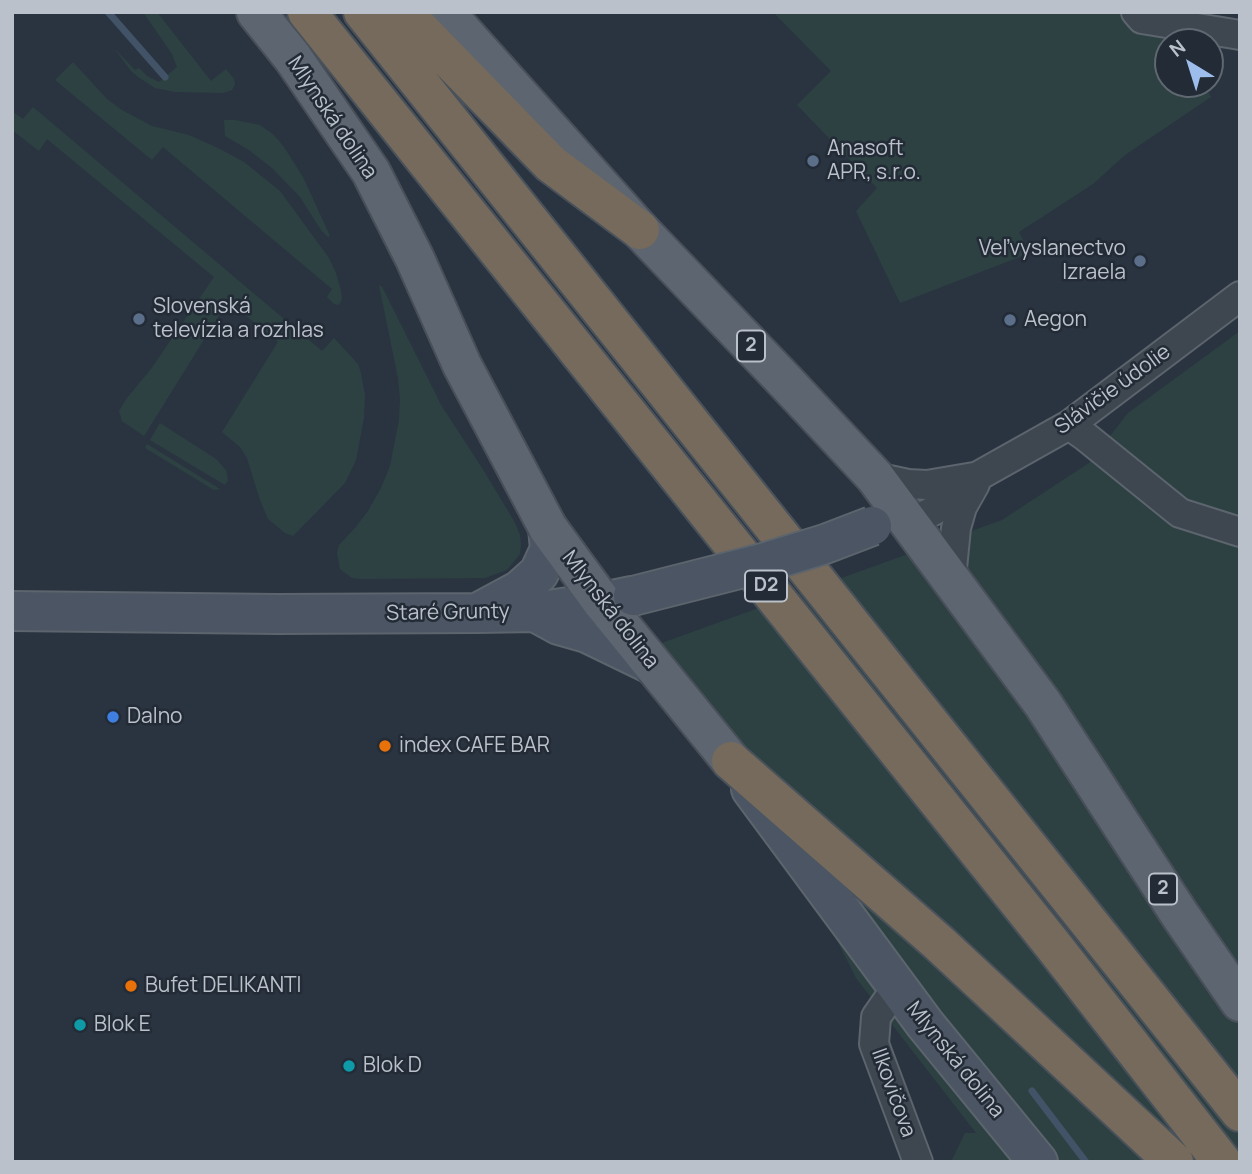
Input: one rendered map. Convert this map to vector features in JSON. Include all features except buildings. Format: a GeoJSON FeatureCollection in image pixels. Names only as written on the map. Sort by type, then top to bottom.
{"type":"FeatureCollection","features":[{"type":"Feature","properties":{"kind":"highway","name":"D2"},"geometry":{"type":"LineString","coordinates":[[307,12],[1052,944],[1222,1162]]}},
{"type":"Feature","properties":{"kind":"highway","name":"D2"},"geometry":{"type":"LineString","coordinates":[[363,12],[1240,1112]]}},
{"type":"Feature","properties":{"kind":"highway"},"geometry":{"type":"LineString","coordinates":[[403,12],[551,164],[640,230]]}},
{"type":"Feature","properties":{"kind":"highway"},"geometry":{"type":"LineString","coordinates":[[731,761],[940,944],[1174,1162]]}},
{"type":"Feature","properties":{"kind":"main road","name":"Mlynská dolina"},"geometry":{"type":"LineString","coordinates":[[256,12],[292,58],[371,172],[415,259],[462,365],[548,528],[618,599],[651,664],[731,761]]}},
{"type":"Feature","properties":{"kind":"main road","name":"2"},"geometry":{"type":"LineString","coordinates":[[445,12],[640,230],[784,380],[895,503],[1043,704],[1240,1002]]}},
{"type":"Feature","properties":{"kind":"street"},"geometry":{"type":"LineString","coordinates":[[1136,12],[1142,19],[1240,35]]}},
{"type":"Feature","properties":{"kind":"street","name":"Slávičie údolie"},"geometry":{"type":"LineString","coordinates":[[895,503],[981,475],[1077,431],[1240,296]]}},
{"type":"Feature","properties":{"kind":"street"},"geometry":{"type":"LineString","coordinates":[[1077,431],[1180,513],[1240,532]]}},
{"type":"Feature","properties":{"kind":"street","name":"Slávičie údolie"},"geometry":{"type":"LineString","coordinates":[[895,503],[935,510],[981,475]]}},
{"type":"Feature","properties":{"kind":"street","name":"Slávičie údolie"},"geometry":{"type":"LineString","coordinates":[[951,579],[956,528],[962,507],[981,475]]}},
{"type":"Feature","properties":{"kind":"street","name":"Staré Grunty"},"geometry":{"type":"LineString","coordinates":[[12,611],[277,614],[535,612],[618,599],[763,563],[825,544],[895,503]]}},
{"type":"Feature","properties":{"kind":"street"},"geometry":{"type":"LineString","coordinates":[[478,613],[520,590],[539,573],[550,550],[548,528]]}},
{"type":"Feature","properties":{"kind":"street"},"geometry":{"type":"LineString","coordinates":[[535,612],[559,625],[587,633],[651,664]]}},
{"type":"Feature","properties":{"kind":"street","name":"Mlynská dolina"},"geometry":{"type":"LineString","coordinates":[[731,761],[925,1024],[1038,1162]]}},
{"type":"Feature","properties":{"kind":"street","name":"Ilkovičova"},"geometry":{"type":"LineString","coordinates":[[897,987],[876,1017],[874,1044],[918,1162]]}},
{"type":"Feature","properties":{"kind":"green space"},"geometry":{"type":"Polygon","coordinates":[[[143,12],[157,12],[211,81],[226,69],[234,79],[232,90],[223,93],[175,92],[155,88],[131,71],[114,48],[135,70],[139,68],[159,82],[177,67],[172,54],[143,12]]]}},
{"type":"Feature","properties":{"kind":"green space"},"geometry":{"type":"Polygon","coordinates":[[[773,12],[1127,12],[1162,28],[1154,28],[1154,98],[1210,98],[1125,155],[1093,184],[1019,232],[1030,253],[900,303],[856,211],[877,188],[797,105],[831,71],[773,12]]]}},
{"type":"Feature","properties":{"kind":"green space"},"geometry":{"type":"Polygon","coordinates":[[[73,62],[107,99],[122,110],[152,126],[189,135],[220,149],[244,162],[280,191],[329,258],[341,291],[340,303],[334,304],[327,297],[332,289],[163,147],[152,160],[55,80],[73,62]]]}},
{"type":"Feature","properties":{"kind":"green space"},"geometry":{"type":"Polygon","coordinates":[[[33,107],[322,351],[334,338],[358,364],[365,395],[364,418],[356,460],[345,483],[293,536],[268,519],[247,458],[240,447],[222,432],[278,342],[228,301],[144,436],[122,421],[119,411],[127,398],[151,369],[214,277],[47,139],[39,151],[12,130],[12,111],[23,119],[33,107]]]}},
{"type":"Feature","properties":{"kind":"green space"},"geometry":{"type":"Polygon","coordinates":[[[224,120],[260,125],[274,135],[303,177],[330,236],[321,230],[300,197],[272,168],[225,136],[224,120]]]}},
{"type":"Feature","properties":{"kind":"green space"},"geometry":{"type":"Polygon","coordinates":[[[379,285],[441,405],[514,521],[520,535],[520,554],[507,570],[485,578],[361,579],[352,578],[340,569],[337,553],[339,545],[368,511],[381,488],[390,466],[399,420],[398,378],[379,285]]]}},
{"type":"Feature","properties":{"kind":"green space"},"geometry":{"type":"Polygon","coordinates":[[[1240,331],[1240,1162],[951,1162],[965,1133],[976,1133],[856,978],[727,724],[659,644],[1002,520],[1089,463],[1128,413],[1240,331]]]}},
{"type":"Feature","properties":{"kind":"green space"},"geometry":{"type":"Polygon","coordinates":[[[160,423],[216,459],[226,470],[228,480],[225,485],[150,440],[160,423]]]}},
{"type":"Feature","properties":{"kind":"green space"},"geometry":{"type":"Polygon","coordinates":[[[147,444],[220,489],[214,490],[145,448],[147,444]]]}},
{"type":"Feature","properties":{"kind":"waterway"},"geometry":{"type":"LineString","coordinates":[[108,12],[165,77]]}},
{"type":"Feature","properties":{"kind":"waterway"},"geometry":{"type":"LineString","coordinates":[[1032,1091],[1086,1162]]}},
{"type":"Feature","properties":{"kind":"place","name":"Anasoft APR, s.r.o."},"geometry":{"type":"Point","coordinates":[813,161]}},
{"type":"Feature","properties":{"kind":"place","name":"Veľvyslanectvo Izraela"},"geometry":{"type":"Point","coordinates":[1140,261]}},
{"type":"Feature","properties":{"kind":"place","name":"Slovenská televízia a rozhlas"},"geometry":{"type":"Point","coordinates":[139,319]}},
{"type":"Feature","properties":{"kind":"place","name":"Aegon"},"geometry":{"type":"Point","coordinates":[1010,320]}},
{"type":"Feature","properties":{"kind":"place","name":"Dalno"},"geometry":{"type":"Point","coordinates":[113,717]}},
{"type":"Feature","properties":{"kind":"place","name":"index CAFE BAR"},"geometry":{"type":"Point","coordinates":[385,746]}},
{"type":"Feature","properties":{"kind":"place","name":"Bufet DELIKANTI"},"geometry":{"type":"Point","coordinates":[131,986]}},
{"type":"Feature","properties":{"kind":"place","name":"Blok E"},"geometry":{"type":"Point","coordinates":[80,1025]}},
{"type":"Feature","properties":{"kind":"place","name":"Blok D"},"geometry":{"type":"Point","coordinates":[349,1066]}}]}
